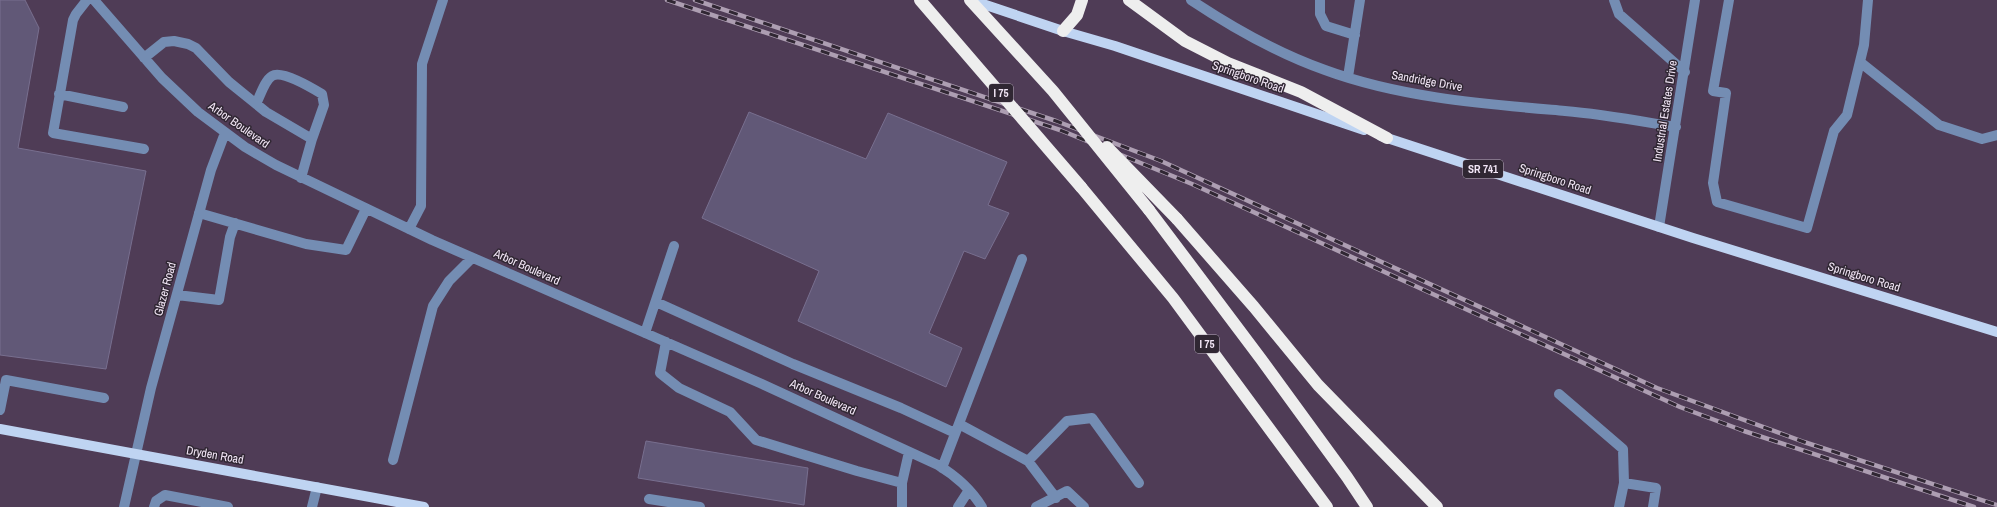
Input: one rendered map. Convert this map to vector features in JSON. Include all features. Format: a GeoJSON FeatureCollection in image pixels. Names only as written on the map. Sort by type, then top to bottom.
{"type":"FeatureCollection","features":[{"type":"Feature","properties":{"kind":"highway","name":"I 75"},"geometry":{"type":"LineString","coordinates":[[920,0],[1081,187],[1173,298],[1327,507]]}},
{"type":"Feature","properties":{"kind":"highway"},"geometry":{"type":"LineString","coordinates":[[971,0],[1053,91],[1177,219],[1254,307],[1318,385],[1437,507]]}},
{"type":"Feature","properties":{"kind":"highway"},"geometry":{"type":"LineString","coordinates":[[1063,31],[1077,15],[1082,0]]}},
{"type":"Feature","properties":{"kind":"highway"},"geometry":{"type":"LineString","coordinates":[[1130,0],[1186,41],[1228,63],[1301,92],[1388,138]]}},
{"type":"Feature","properties":{"kind":"highway"},"geometry":{"type":"LineString","coordinates":[[1053,91],[1149,210],[1261,359],[1347,477],[1366,507]]}},
{"type":"Feature","properties":{"kind":"main road","name":"Springboro Road"},"geometry":{"type":"LineString","coordinates":[[971,0],[1063,31],[1115,46],[1659,227],[1997,332]]}},
{"type":"Feature","properties":{"kind":"main road","name":"Dryden Road"},"geometry":{"type":"LineString","coordinates":[[0,429],[424,507]]}},
{"type":"Feature","properties":{"kind":"street"},"geometry":{"type":"LineString","coordinates":[[87,0],[73,20],[53,132],[54,134],[144,149]]}},
{"type":"Feature","properties":{"kind":"street","name":"Arbor Boulevard"},"geometry":{"type":"LineString","coordinates":[[94,0],[144,58],[198,112],[225,133],[276,166],[472,258],[839,418],[942,468],[956,477],[969,490],[982,507]]}},
{"type":"Feature","properties":{"kind":"street"},"geometry":{"type":"LineString","coordinates":[[409,229],[421,206],[422,64],[443,0]]}},
{"type":"Feature","properties":{"kind":"street","name":"Sandridge Drive"},"geometry":{"type":"LineString","coordinates":[[1191,0],[1258,41],[1298,60],[1348,77],[1407,92],[1458,101],[1510,107],[1567,111],[1676,127]]}},
{"type":"Feature","properties":{"kind":"street"},"geometry":{"type":"LineString","coordinates":[[1320,0],[1320,14],[1326,26],[1355,34]]}},
{"type":"Feature","properties":{"kind":"street"},"geometry":{"type":"LineString","coordinates":[[1348,77],[1360,0]]}},
{"type":"Feature","properties":{"kind":"street"},"geometry":{"type":"LineString","coordinates":[[1614,0],[1619,14],[1685,72]]}},
{"type":"Feature","properties":{"kind":"street","name":"Industrial Estates Drive"},"geometry":{"type":"LineString","coordinates":[[1659,227],[1685,72],[1695,0]]}},
{"type":"Feature","properties":{"kind":"street"},"geometry":{"type":"LineString","coordinates":[[1729,0],[1714,91],[1726,93],[1713,183],[1717,202],[1807,228],[1834,131],[1847,115],[1864,44],[1868,0]]}},
{"type":"Feature","properties":{"kind":"street"},"geometry":{"type":"LineString","coordinates":[[144,58],[164,42],[174,41],[188,44],[196,48],[229,82],[256,104],[277,120],[312,139]]}},
{"type":"Feature","properties":{"kind":"street"},"geometry":{"type":"LineString","coordinates":[[1860,62],[1940,125],[1982,139],[1997,135]]}},
{"type":"Feature","properties":{"kind":"street"},"geometry":{"type":"LineString","coordinates":[[256,104],[268,79],[273,75],[282,75],[322,94],[324,105],[312,139],[301,178]]}},
{"type":"Feature","properties":{"kind":"street"},"geometry":{"type":"LineString","coordinates":[[59,94],[123,107]]}},
{"type":"Feature","properties":{"kind":"street","name":"Glazer Road"},"geometry":{"type":"LineString","coordinates":[[124,507],[151,388],[211,170],[225,133]]}},
{"type":"Feature","properties":{"kind":"street"},"geometry":{"type":"LineString","coordinates":[[199,213],[306,244],[346,250],[366,209]]}},
{"type":"Feature","properties":{"kind":"street"},"geometry":{"type":"LineString","coordinates":[[177,295],[219,300],[230,237],[234,223]]}},
{"type":"Feature","properties":{"kind":"street"},"geometry":{"type":"LineString","coordinates":[[645,333],[674,246]]}},
{"type":"Feature","properties":{"kind":"street"},"geometry":{"type":"LineString","coordinates":[[393,460],[433,306],[449,281],[472,258]]}},
{"type":"Feature","properties":{"kind":"street"},"geometry":{"type":"LineString","coordinates":[[942,468],[1022,259]]}},
{"type":"Feature","properties":{"kind":"street"},"geometry":{"type":"LineString","coordinates":[[656,302],[793,364],[957,429],[1028,460],[1056,498]]}},
{"type":"Feature","properties":{"kind":"street"},"geometry":{"type":"LineString","coordinates":[[666,342],[660,373],[679,388],[730,412],[756,440],[902,483]]}},
{"type":"Feature","properties":{"kind":"street"},"geometry":{"type":"LineString","coordinates":[[0,410],[6,380],[104,398]]}},
{"type":"Feature","properties":{"kind":"street"},"geometry":{"type":"LineString","coordinates":[[1559,394],[1623,449],[1624,483],[1619,507]]}},
{"type":"Feature","properties":{"kind":"street"},"geometry":{"type":"LineString","coordinates":[[1028,460],[1067,421],[1092,418],[1139,483]]}},
{"type":"Feature","properties":{"kind":"street"},"geometry":{"type":"LineString","coordinates":[[902,507],[902,483],[909,452]]}},
{"type":"Feature","properties":{"kind":"street"},"geometry":{"type":"LineString","coordinates":[[1624,483],[1656,488],[1653,507]]}},
{"type":"Feature","properties":{"kind":"street"},"geometry":{"type":"LineString","coordinates":[[312,507],[317,487]]}},
{"type":"Feature","properties":{"kind":"street"},"geometry":{"type":"LineString","coordinates":[[958,507],[969,490]]}},
{"type":"Feature","properties":{"kind":"street"},"geometry":{"type":"LineString","coordinates":[[1036,507],[1067,492],[1084,507]]}},
{"type":"Feature","properties":{"kind":"street"},"geometry":{"type":"LineString","coordinates":[[154,507],[156,501],[165,496],[228,507]]}},
{"type":"Feature","properties":{"kind":"street"},"geometry":{"type":"LineString","coordinates":[[648,499],[700,507]]}},
{"type":"Feature","properties":{"kind":"building"},"geometry":{"type":"Polygon","coordinates":[[[0,0],[25,0],[39,28],[18,148],[146,171],[106,369],[0,355],[0,0]]]}},
{"type":"Feature","properties":{"kind":"building"},"geometry":{"type":"Polygon","coordinates":[[[749,112],[866,159],[888,113],[1007,162],[988,205],[1009,213],[985,259],[964,251],[929,333],[962,348],[946,387],[798,321],[819,271],[702,218],[749,112]]]}},
{"type":"Feature","properties":{"kind":"building"},"geometry":{"type":"Polygon","coordinates":[[[646,441],[808,468],[804,505],[638,478],[646,441]]]}},
{"type":"Feature","properties":{"kind":"railway"},"geometry":{"type":"LineString","coordinates":[[667,0],[1060,130],[1192,184],[1680,407],[1744,431],[1974,507]]}},
{"type":"Feature","properties":{"kind":"railway"},"geometry":{"type":"LineString","coordinates":[[695,0],[1056,121],[1161,161],[1657,388],[1804,442],[1997,505]]}}]}
